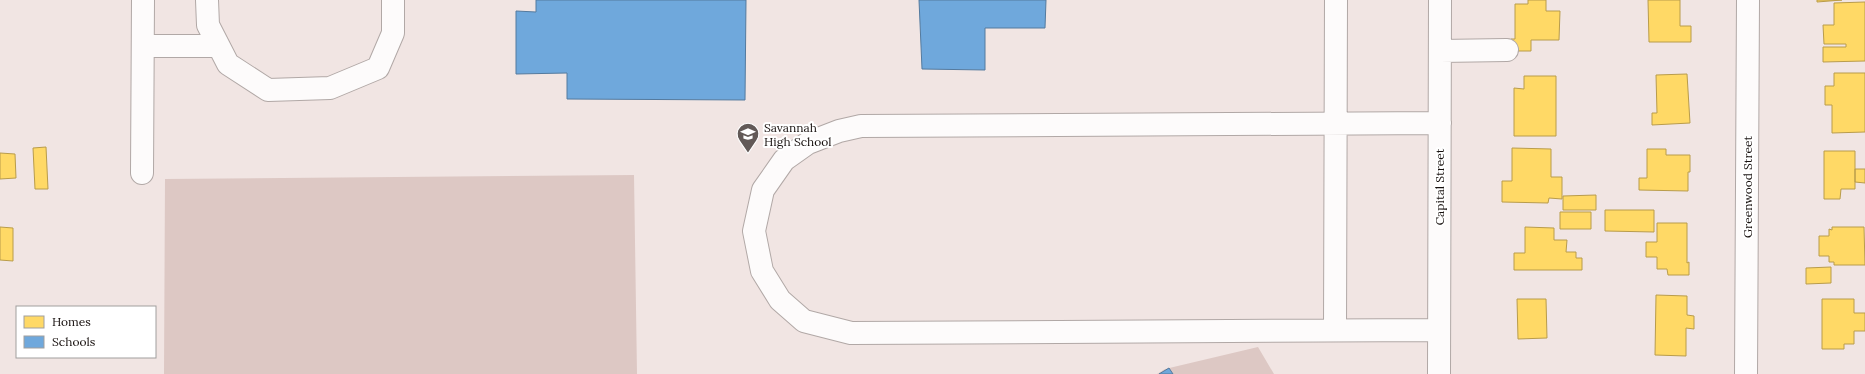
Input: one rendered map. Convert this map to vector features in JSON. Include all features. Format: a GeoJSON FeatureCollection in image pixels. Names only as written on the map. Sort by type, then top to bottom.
{"type":"FeatureCollection","features":[{"type":"Feature","properties":{"kind":"street"},"geometry":{"type":"LineString","coordinates":[[142,173],[143,0]]}},
{"type":"Feature","properties":{"kind":"street"},"geometry":{"type":"LineString","coordinates":[[207,0],[208,26],[228,64],[268,90],[330,88],[378,68],[393,33],[394,0]]}},
{"type":"Feature","properties":{"kind":"street"},"geometry":{"type":"LineString","coordinates":[[1335,330],[1336,0]]}},
{"type":"Feature","properties":{"kind":"street","name":"Capital Street"},"geometry":{"type":"LineString","coordinates":[[1439,374],[1440,0]]}},
{"type":"Feature","properties":{"kind":"street","name":"Greenwood Street"},"geometry":{"type":"LineString","coordinates":[[1746,374],[1748,0]]}},
{"type":"Feature","properties":{"kind":"street"},"geometry":{"type":"LineString","coordinates":[[143,46],[218,46]]}},
{"type":"Feature","properties":{"kind":"street"},"geometry":{"type":"LineString","coordinates":[[1440,51],[1507,50]]}},
{"type":"Feature","properties":{"kind":"street"},"geometry":{"type":"LineString","coordinates":[[1439,330],[851,332],[804,321],[780,300],[762,271],[754,231],[763,190],[784,160],[808,143],[840,131],[861,126],[1440,123]]}},
{"type":"Feature","properties":{"kind":"shaded area"},"geometry":{"type":"Polygon","coordinates":[[[634,175],[637,374],[164,374],[165,179],[634,175]]]}},
{"type":"Feature","properties":{"kind":"shaded area"},"geometry":{"type":"Polygon","coordinates":[[[1258,347],[1274,374],[1157,374],[1165,369],[1258,347]]]}},
{"type":"Feature","properties":{"kind":"building: Homes"},"geometry":{"type":"Polygon","coordinates":[[[1528,0],[1546,0],[1546,11],[1560,11],[1559,40],[1531,40],[1531,51],[1514,51],[1511,50],[1511,39],[1515,39],[1515,4],[1528,4],[1528,0]]]}},
{"type":"Feature","properties":{"kind":"building: Homes"},"geometry":{"type":"Polygon","coordinates":[[[1648,0],[1680,0],[1680,26],[1691,26],[1691,42],[1649,42],[1648,0]]]}},
{"type":"Feature","properties":{"kind":"building: Homes"},"geometry":{"type":"Polygon","coordinates":[[[1817,0],[1842,0],[1817,2],[1817,0]]]}},
{"type":"Feature","properties":{"kind":"building: Homes"},"geometry":{"type":"Polygon","coordinates":[[[1865,2],[1865,61],[1823,62],[1823,47],[1846,47],[1846,44],[1824,44],[1823,25],[1834,25],[1834,3],[1865,2]]]}},
{"type":"Feature","properties":{"kind":"building: Homes"},"geometry":{"type":"Polygon","coordinates":[[[1834,73],[1865,73],[1865,132],[1832,133],[1832,105],[1825,105],[1825,86],[1834,86],[1834,73]]]}},
{"type":"Feature","properties":{"kind":"building: Homes"},"geometry":{"type":"Polygon","coordinates":[[[1687,74],[1690,123],[1652,125],[1652,113],[1657,113],[1656,75],[1687,74]]]}},
{"type":"Feature","properties":{"kind":"building: Homes"},"geometry":{"type":"Polygon","coordinates":[[[1524,76],[1556,76],[1556,136],[1514,136],[1514,88],[1524,89],[1524,76]]]}},
{"type":"Feature","properties":{"kind":"building: Homes"},"geometry":{"type":"Polygon","coordinates":[[[46,147],[48,189],[35,189],[33,148],[46,147]]]}},
{"type":"Feature","properties":{"kind":"building: Homes"},"geometry":{"type":"Polygon","coordinates":[[[1512,148],[1551,149],[1551,177],[1562,177],[1562,199],[1549,198],[1548,203],[1502,202],[1502,181],[1512,181],[1512,148]]]}},
{"type":"Feature","properties":{"kind":"building: Homes"},"geometry":{"type":"Polygon","coordinates":[[[1647,149],[1666,149],[1666,155],[1690,155],[1688,191],[1639,190],[1639,178],[1647,178],[1647,149]]]}},
{"type":"Feature","properties":{"kind":"building: Homes"},"geometry":{"type":"Polygon","coordinates":[[[1824,151],[1855,151],[1855,189],[1841,189],[1840,199],[1824,199],[1824,151]]]}},
{"type":"Feature","properties":{"kind":"building: Homes"},"geometry":{"type":"Polygon","coordinates":[[[0,153],[15,154],[16,178],[0,179],[0,153]]]}},
{"type":"Feature","properties":{"kind":"building: Homes"},"geometry":{"type":"Polygon","coordinates":[[[1855,169],[1865,169],[1865,183],[1855,182],[1855,169]]]}},
{"type":"Feature","properties":{"kind":"building: Homes"},"geometry":{"type":"Polygon","coordinates":[[[1596,195],[1596,210],[1563,210],[1563,196],[1596,195]]]}},
{"type":"Feature","properties":{"kind":"building: Homes"},"geometry":{"type":"Polygon","coordinates":[[[1605,210],[1654,210],[1654,232],[1605,231],[1605,210]]]}},
{"type":"Feature","properties":{"kind":"building: Homes"},"geometry":{"type":"Polygon","coordinates":[[[1560,212],[1591,212],[1591,229],[1560,229],[1560,212]]]}},
{"type":"Feature","properties":{"kind":"building: Homes"},"geometry":{"type":"Polygon","coordinates":[[[1657,223],[1687,223],[1687,263],[1689,262],[1689,275],[1668,275],[1667,269],[1657,269],[1657,257],[1646,257],[1646,242],[1657,242],[1657,223]]]}},
{"type":"Feature","properties":{"kind":"building: Homes"},"geometry":{"type":"Polygon","coordinates":[[[0,227],[13,228],[13,261],[0,260],[0,227]]]}},
{"type":"Feature","properties":{"kind":"building: Homes"},"geometry":{"type":"Polygon","coordinates":[[[1525,227],[1554,228],[1554,240],[1567,240],[1566,252],[1576,252],[1576,258],[1582,258],[1582,270],[1514,270],[1514,253],[1525,253],[1525,227]]]}},
{"type":"Feature","properties":{"kind":"building: Homes"},"geometry":{"type":"Polygon","coordinates":[[[1832,227],[1864,227],[1865,265],[1834,265],[1834,262],[1829,262],[1829,256],[1819,256],[1819,236],[1829,236],[1829,229],[1832,230],[1832,227]]]}},
{"type":"Feature","properties":{"kind":"building: Homes"},"geometry":{"type":"Polygon","coordinates":[[[1831,267],[1831,283],[1806,284],[1806,268],[1831,267]]]}},
{"type":"Feature","properties":{"kind":"building: Homes"},"geometry":{"type":"Polygon","coordinates":[[[1656,295],[1687,296],[1687,315],[1694,316],[1694,329],[1686,328],[1686,356],[1655,355],[1656,295]]]}},
{"type":"Feature","properties":{"kind":"building: Homes"},"geometry":{"type":"Polygon","coordinates":[[[1517,299],[1546,299],[1547,338],[1518,339],[1517,299]]]}},
{"type":"Feature","properties":{"kind":"building: Homes"},"geometry":{"type":"Polygon","coordinates":[[[1822,299],[1854,299],[1854,313],[1865,313],[1865,331],[1854,331],[1854,344],[1844,344],[1844,349],[1822,349],[1822,299]]]}},
{"type":"Feature","properties":{"kind":"building: Schools"},"geometry":{"type":"Polygon","coordinates":[[[536,0],[746,0],[745,100],[567,99],[567,73],[516,74],[516,11],[536,12],[536,0]]]}},
{"type":"Feature","properties":{"kind":"building: Schools"},"geometry":{"type":"Polygon","coordinates":[[[919,0],[1046,0],[1045,28],[985,28],[985,70],[922,69],[919,0]]]}},
{"type":"Feature","properties":{"kind":"building: Schools"},"geometry":{"type":"Polygon","coordinates":[[[1169,368],[1173,374],[1159,374],[1169,368]]]}},
{"type":"Feature","properties":{"kind":"place","name":"Savannah High School"},"geometry":{"type":"Point","coordinates":[748,154]}}]}
